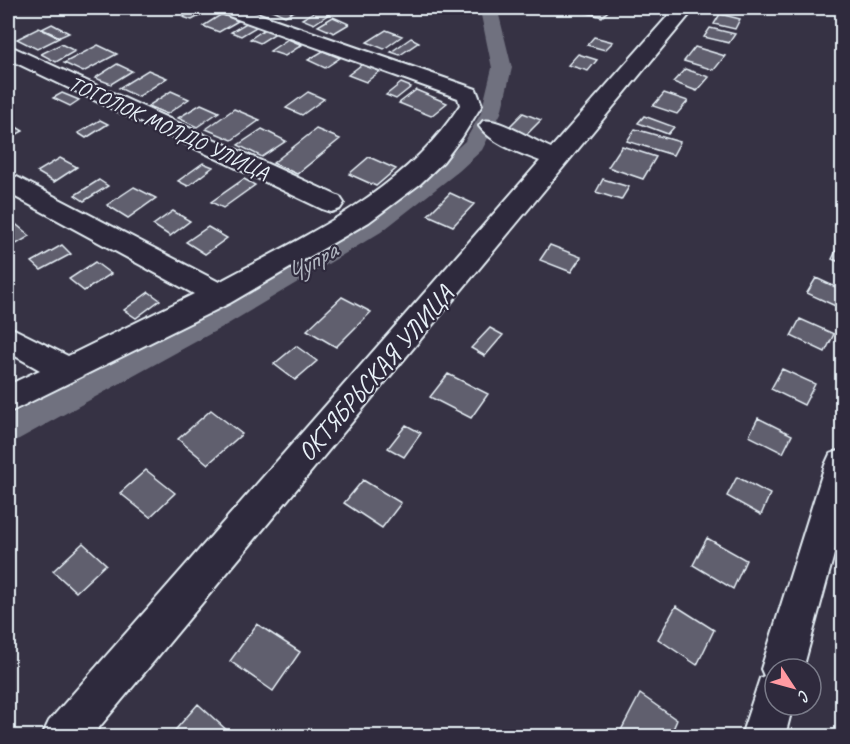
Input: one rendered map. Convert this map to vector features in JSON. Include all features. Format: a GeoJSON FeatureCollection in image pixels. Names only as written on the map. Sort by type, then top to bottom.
{"type":"FeatureCollection","features":[{"type":"Feature","properties":{"kind":"street"},"geometry":{"type":"LineString","coordinates":[[8,400],[220,295],[361,216],[400,188],[457,132],[471,105],[468,94],[225,8]]}},
{"type":"Feature","properties":{"kind":"street","name":"ОКТЯБРЬСКАЯ УЛИЦА"},"geometry":{"type":"LineString","coordinates":[[64,736],[557,160],[684,8]]}},
{"type":"Feature","properties":{"kind":"street","name":"ТОГОЛОК МОЛДО УЛИЦА"},"geometry":{"type":"LineString","coordinates":[[8,51],[331,203]]}},
{"type":"Feature","properties":{"kind":"street"},"geometry":{"type":"LineString","coordinates":[[491,126],[514,141],[557,160]]}},
{"type":"Feature","properties":{"kind":"street"},"geometry":{"type":"LineString","coordinates":[[8,183],[220,295]]}},
{"type":"Feature","properties":{"kind":"street"},"geometry":{"type":"LineString","coordinates":[[8,338],[67,370]]}},
{"type":"Feature","properties":{"kind":"street"},"geometry":{"type":"LineString","coordinates":[[786,657],[843,465]]}},
{"type":"Feature","properties":{"kind":"street"},"geometry":{"type":"LineString","coordinates":[[763,736],[768,717]]}},
{"type":"Feature","properties":{"kind":"building"},"geometry":{"type":"Polygon","coordinates":[[[300,8],[285,16],[272,10],[300,8]]]}},
{"type":"Feature","properties":{"kind":"building"},"geometry":{"type":"Polygon","coordinates":[[[321,8],[332,12],[314,24],[302,19],[321,8]]]}},
{"type":"Feature","properties":{"kind":"building"},"geometry":{"type":"Polygon","coordinates":[[[588,8],[611,8],[602,17],[584,12],[588,8]]]}},
{"type":"Feature","properties":{"kind":"building"},"geometry":{"type":"Polygon","coordinates":[[[196,9],[205,13],[192,20],[183,17],[196,9]]]}},
{"type":"Feature","properties":{"kind":"building"},"geometry":{"type":"Polygon","coordinates":[[[222,14],[238,21],[219,32],[203,26],[222,14]]]}},
{"type":"Feature","properties":{"kind":"building"},"geometry":{"type":"Polygon","coordinates":[[[720,14],[740,19],[735,29],[714,24],[720,14]]]}},
{"type":"Feature","properties":{"kind":"building"},"geometry":{"type":"Polygon","coordinates":[[[333,17],[349,24],[334,33],[318,26],[333,17]]]}},
{"type":"Feature","properties":{"kind":"building"},"geometry":{"type":"Polygon","coordinates":[[[248,22],[258,26],[241,36],[231,32],[248,22]]]}},
{"type":"Feature","properties":{"kind":"building"},"geometry":{"type":"Polygon","coordinates":[[[52,24],[69,33],[60,37],[42,29],[52,24]]]}},
{"type":"Feature","properties":{"kind":"building"},"geometry":{"type":"Polygon","coordinates":[[[39,28],[59,38],[37,49],[17,39],[39,28]]]}},
{"type":"Feature","properties":{"kind":"building"},"geometry":{"type":"Polygon","coordinates":[[[710,28],[735,34],[729,43],[704,37],[710,28]]]}},
{"type":"Feature","properties":{"kind":"building"},"geometry":{"type":"Polygon","coordinates":[[[265,29],[276,33],[260,43],[250,39],[265,29]]]}},
{"type":"Feature","properties":{"kind":"building"},"geometry":{"type":"Polygon","coordinates":[[[386,30],[402,36],[384,49],[367,42],[386,30]]]}},
{"type":"Feature","properties":{"kind":"building"},"geometry":{"type":"Polygon","coordinates":[[[594,37],[613,42],[605,50],[587,45],[594,37]]]}},
{"type":"Feature","properties":{"kind":"building"},"geometry":{"type":"Polygon","coordinates":[[[411,38],[419,42],[400,55],[391,52],[411,38]]]}},
{"type":"Feature","properties":{"kind":"building"},"geometry":{"type":"Polygon","coordinates":[[[288,39],[302,45],[285,56],[270,51],[288,39]]]}},
{"type":"Feature","properties":{"kind":"building"},"geometry":{"type":"Polygon","coordinates":[[[61,44],[75,51],[56,62],[41,54],[61,44]]]}},
{"type":"Feature","properties":{"kind":"building"},"geometry":{"type":"Polygon","coordinates":[[[98,45],[117,54],[83,72],[64,63],[98,45]]]}},
{"type":"Feature","properties":{"kind":"building"},"geometry":{"type":"Polygon","coordinates":[[[695,47],[725,56],[714,70],[684,61],[695,47]]]}},
{"type":"Feature","properties":{"kind":"building"},"geometry":{"type":"Polygon","coordinates":[[[323,51],[340,58],[325,68],[308,60],[323,51]]]}},
{"type":"Feature","properties":{"kind":"building"},"geometry":{"type":"Polygon","coordinates":[[[578,54],[597,60],[588,71],[568,65],[578,54]]]}},
{"type":"Feature","properties":{"kind":"building"},"geometry":{"type":"Polygon","coordinates":[[[365,62],[383,69],[366,82],[348,75],[365,62]]]}},
{"type":"Feature","properties":{"kind":"building"},"geometry":{"type":"Polygon","coordinates":[[[117,64],[132,71],[111,84],[95,78],[117,64]]]}},
{"type":"Feature","properties":{"kind":"building"},"geometry":{"type":"Polygon","coordinates":[[[685,69],[709,77],[697,91],[673,82],[685,69]]]}},
{"type":"Feature","properties":{"kind":"building"},"geometry":{"type":"Polygon","coordinates":[[[148,70],[167,78],[138,97],[119,88],[148,70]]]}},
{"type":"Feature","properties":{"kind":"building"},"geometry":{"type":"Polygon","coordinates":[[[401,83],[411,87],[396,99],[386,95],[401,83]]]}},
{"type":"Feature","properties":{"kind":"building"},"geometry":{"type":"Polygon","coordinates":[[[416,90],[447,103],[431,116],[399,103],[416,90]]]}},
{"type":"Feature","properties":{"kind":"building"},"geometry":{"type":"Polygon","coordinates":[[[171,91],[189,99],[167,114],[148,106],[171,91]]]}},
{"type":"Feature","properties":{"kind":"building"},"geometry":{"type":"Polygon","coordinates":[[[308,92],[324,99],[302,115],[286,108],[308,92]]]}},
{"type":"Feature","properties":{"kind":"building"},"geometry":{"type":"Polygon","coordinates":[[[62,93],[79,100],[70,106],[53,98],[62,93]]]}},
{"type":"Feature","properties":{"kind":"building"},"geometry":{"type":"Polygon","coordinates":[[[664,93],[688,101],[677,114],[653,106],[664,93]]]}},
{"type":"Feature","properties":{"kind":"building"},"geometry":{"type":"Polygon","coordinates":[[[201,104],[219,112],[197,127],[178,118],[201,104]]]}},
{"type":"Feature","properties":{"kind":"building"},"geometry":{"type":"Polygon","coordinates":[[[234,109],[260,120],[232,140],[206,129],[234,109]]]}},
{"type":"Feature","properties":{"kind":"building"},"geometry":{"type":"Polygon","coordinates":[[[523,113],[541,120],[525,136],[507,129],[523,113]]]}},
{"type":"Feature","properties":{"kind":"building"},"geometry":{"type":"Polygon","coordinates":[[[644,116],[674,127],[668,134],[638,123],[644,116]]]}},
{"type":"Feature","properties":{"kind":"building"},"geometry":{"type":"Polygon","coordinates":[[[100,120],[108,124],[86,138],[78,133],[100,120]]]}},
{"type":"Feature","properties":{"kind":"building"},"geometry":{"type":"Polygon","coordinates":[[[8,122],[23,131],[8,139],[8,122]]]}},
{"type":"Feature","properties":{"kind":"building"},"geometry":{"type":"Polygon","coordinates":[[[262,129],[286,141],[262,157],[238,145],[262,129]]]}},
{"type":"Feature","properties":{"kind":"building"},"geometry":{"type":"Polygon","coordinates":[[[316,129],[340,139],[297,174],[273,163],[316,129]]]}},
{"type":"Feature","properties":{"kind":"building"},"geometry":{"type":"Polygon","coordinates":[[[635,129],[680,142],[673,155],[627,141],[635,129]]]}},
{"type":"Feature","properties":{"kind":"building"},"geometry":{"type":"Polygon","coordinates":[[[622,146],[656,157],[643,179],[608,167],[622,146]]]}},
{"type":"Feature","properties":{"kind":"building"},"geometry":{"type":"Polygon","coordinates":[[[369,157],[396,169],[376,186],[349,174],[369,157]]]}},
{"type":"Feature","properties":{"kind":"building"},"geometry":{"type":"Polygon","coordinates":[[[60,158],[77,167],[54,182],[37,172],[60,158]]]}},
{"type":"Feature","properties":{"kind":"building"},"geometry":{"type":"Polygon","coordinates":[[[203,163],[213,167],[188,186],[178,181],[203,163]]]}},
{"type":"Feature","properties":{"kind":"building"},"geometry":{"type":"Polygon","coordinates":[[[244,179],[255,185],[223,208],[211,202],[244,179]]]}},
{"type":"Feature","properties":{"kind":"building"},"geometry":{"type":"Polygon","coordinates":[[[603,179],[629,187],[621,200],[596,192],[603,179]]]}},
{"type":"Feature","properties":{"kind":"building"},"geometry":{"type":"Polygon","coordinates":[[[99,180],[108,186],[84,201],[75,195],[99,180]]]}},
{"type":"Feature","properties":{"kind":"building"},"geometry":{"type":"Polygon","coordinates":[[[134,187],[156,198],[128,218],[107,205],[134,187]]]}},
{"type":"Feature","properties":{"kind":"building"},"geometry":{"type":"Polygon","coordinates":[[[450,193],[474,204],[453,226],[428,215],[450,193]]]}},
{"type":"Feature","properties":{"kind":"building"},"geometry":{"type":"Polygon","coordinates":[[[173,211],[190,221],[170,236],[153,225],[173,211]]]}},
{"type":"Feature","properties":{"kind":"building"},"geometry":{"type":"Polygon","coordinates":[[[12,221],[30,236],[8,249],[8,224],[12,221]]]}},
{"type":"Feature","properties":{"kind":"building"},"geometry":{"type":"Polygon","coordinates":[[[208,227],[227,238],[205,254],[186,242],[208,227]]]}},
{"type":"Feature","properties":{"kind":"building"},"geometry":{"type":"Polygon","coordinates":[[[840,243],[842,244],[842,263],[832,259],[840,243]]]}},
{"type":"Feature","properties":{"kind":"building"},"geometry":{"type":"Polygon","coordinates":[[[62,245],[71,254],[41,270],[32,262],[62,245]]]}},
{"type":"Feature","properties":{"kind":"building"},"geometry":{"type":"Polygon","coordinates":[[[550,245],[581,257],[571,272],[540,260],[550,245]]]}},
{"type":"Feature","properties":{"kind":"building"},"geometry":{"type":"Polygon","coordinates":[[[95,262],[111,274],[84,291],[69,279],[95,262]]]}},
{"type":"Feature","properties":{"kind":"building"},"geometry":{"type":"Polygon","coordinates":[[[816,278],[842,290],[842,309],[807,293],[816,278]]]}},
{"type":"Feature","properties":{"kind":"building"},"geometry":{"type":"Polygon","coordinates":[[[149,292],[160,300],[136,318],[124,310],[149,292]]]}},
{"type":"Feature","properties":{"kind":"building"},"geometry":{"type":"Polygon","coordinates":[[[342,297],[371,312],[336,347],[307,330],[342,297]]]}},
{"type":"Feature","properties":{"kind":"building"},"geometry":{"type":"Polygon","coordinates":[[[800,319],[834,334],[825,352],[791,336],[800,319]]]}},
{"type":"Feature","properties":{"kind":"building"},"geometry":{"type":"Polygon","coordinates":[[[490,328],[503,335],[485,356],[471,348],[490,328]]]}},
{"type":"Feature","properties":{"kind":"building"},"geometry":{"type":"Polygon","coordinates":[[[296,346],[317,361],[295,380],[274,364],[296,346]]]}},
{"type":"Feature","properties":{"kind":"building"},"geometry":{"type":"Polygon","coordinates":[[[782,369],[815,384],[804,405],[771,389],[782,369]]]}},
{"type":"Feature","properties":{"kind":"building"},"geometry":{"type":"Polygon","coordinates":[[[448,374],[488,394],[471,418],[430,397],[448,374]]]}},
{"type":"Feature","properties":{"kind":"building"},"geometry":{"type":"Polygon","coordinates":[[[211,410],[242,434],[208,464],[178,439],[211,410]]]}},
{"type":"Feature","properties":{"kind":"building"},"geometry":{"type":"Polygon","coordinates":[[[758,418],[792,435],[783,453],[749,436],[758,418]]]}},
{"type":"Feature","properties":{"kind":"building"},"geometry":{"type":"Polygon","coordinates":[[[406,425],[421,433],[404,457],[388,448],[406,425]]]}},
{"type":"Feature","properties":{"kind":"building"},"geometry":{"type":"Polygon","coordinates":[[[146,470],[175,493],[150,517],[120,493],[146,470]]]}},
{"type":"Feature","properties":{"kind":"building"},"geometry":{"type":"Polygon","coordinates":[[[737,477],[770,494],[761,515],[727,496],[737,477]]]}},
{"type":"Feature","properties":{"kind":"building"},"geometry":{"type":"Polygon","coordinates":[[[363,480],[401,503],[382,528],[344,503],[363,480]]]}},
{"type":"Feature","properties":{"kind":"building"},"geometry":{"type":"Polygon","coordinates":[[[707,538],[746,560],[733,589],[693,565],[707,538]]]}},
{"type":"Feature","properties":{"kind":"building"},"geometry":{"type":"Polygon","coordinates":[[[83,543],[106,564],[76,592],[53,571],[83,543]]]}},
{"type":"Feature","properties":{"kind":"building"},"geometry":{"type":"Polygon","coordinates":[[[676,606],[714,630],[697,665],[658,639],[676,606]]]}},
{"type":"Feature","properties":{"kind":"building"},"geometry":{"type":"Polygon","coordinates":[[[257,624],[300,652],[273,691],[230,661],[257,624]]]}},
{"type":"Feature","properties":{"kind":"building"},"geometry":{"type":"Polygon","coordinates":[[[640,694],[677,720],[670,736],[618,736],[640,694]]]}},
{"type":"Feature","properties":{"kind":"building"},"geometry":{"type":"Polygon","coordinates":[[[198,704],[231,734],[229,736],[170,736],[198,704]]]}},
{"type":"Feature","properties":{"kind":"building"},"geometry":{"type":"Polygon","coordinates":[[[842,709],[842,736],[835,736],[842,709]]]}},
{"type":"Feature","properties":{"kind":"waterway","name":"Чупра"},"geometry":{"type":"LineString","coordinates":[[8,430],[219,317],[372,226],[451,166],[474,145],[491,113],[502,68],[490,15],[485,8]]}}]}
